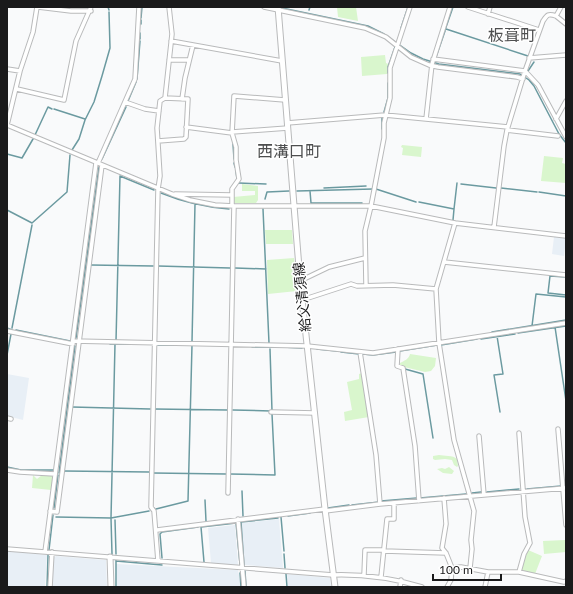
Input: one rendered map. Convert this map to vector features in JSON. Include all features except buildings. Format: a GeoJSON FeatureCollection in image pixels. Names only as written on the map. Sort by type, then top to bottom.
{"type":"FeatureCollection","features":[{"type":"Feature","properties":{"kind":"main road","name":"給父清須線"},"geometry":{"type":"LineString","coordinates":[[278,8],[300,280],[325,510],[335,587]]}},
{"type":"Feature","properties":{"kind":"main road"},"geometry":{"type":"LineString","coordinates":[[110,557],[111,587]]}},
{"type":"Feature","properties":{"kind":"street"},"geometry":{"type":"LineString","coordinates":[[17,89],[64,100],[76,41],[91,9],[71,10],[38,7],[33,32],[20,71],[17,89],[7,125],[158,189],[190,200],[215,205],[371,206],[455,223],[566,236]]}},
{"type":"Feature","properties":{"kind":"street"},"geometry":{"type":"LineString","coordinates":[[45,552],[98,164],[135,79],[139,7]]}},
{"type":"Feature","properties":{"kind":"street"},"geometry":{"type":"LineString","coordinates":[[165,98],[172,34],[169,7]]}},
{"type":"Feature","properties":{"kind":"street"},"geometry":{"type":"LineString","coordinates":[[264,7],[278,8],[365,28],[398,44],[411,56],[432,62],[517,77],[524,76]]}},
{"type":"Feature","properties":{"kind":"street"},"geometry":{"type":"LineString","coordinates":[[366,285],[365,230],[384,138],[385,115],[390,98],[390,68],[410,7]]}},
{"type":"Feature","properties":{"kind":"street"},"geometry":{"type":"LineString","coordinates":[[426,119],[432,62],[450,7]]}},
{"type":"Feature","properties":{"kind":"street"},"geometry":{"type":"LineString","coordinates":[[468,7],[539,30]]}},
{"type":"Feature","properties":{"kind":"street"},"geometry":{"type":"LineString","coordinates":[[488,14],[490,7]]}},
{"type":"Feature","properties":{"kind":"street"},"geometry":{"type":"LineString","coordinates":[[556,16],[561,7]]}},
{"type":"Feature","properties":{"kind":"street"},"geometry":{"type":"LineString","coordinates":[[494,227],[507,128],[529,58],[539,30],[547,15],[550,14],[556,16],[566,24]]}},
{"type":"Feature","properties":{"kind":"street"},"geometry":{"type":"LineString","coordinates":[[171,41],[282,61]]}},
{"type":"Feature","properties":{"kind":"street"},"geometry":{"type":"LineString","coordinates":[[182,99],[185,78],[193,45]]}},
{"type":"Feature","properties":{"kind":"street"},"geometry":{"type":"LineString","coordinates":[[529,58],[566,55]]}},
{"type":"Feature","properties":{"kind":"street"},"geometry":{"type":"LineString","coordinates":[[169,60],[189,60]]}},
{"type":"Feature","properties":{"kind":"street"},"geometry":{"type":"LineString","coordinates":[[432,62],[524,76],[538,85],[566,137]]}},
{"type":"Feature","properties":{"kind":"street"},"geometry":{"type":"LineString","coordinates":[[7,69],[20,71]]}},
{"type":"Feature","properties":{"kind":"street"},"geometry":{"type":"LineString","coordinates":[[228,493],[233,206],[232,189],[239,180],[236,147],[232,132],[234,96],[285,100]]}},
{"type":"Feature","properties":{"kind":"street"},"geometry":{"type":"LineString","coordinates":[[158,141],[184,140],[186,137],[188,100],[165,98],[160,101],[157,137],[160,176],[158,189],[151,507],[154,511],[157,530],[158,561]]}},
{"type":"Feature","properties":{"kind":"street"},"geometry":{"type":"LineString","coordinates":[[556,119],[566,101]]}},
{"type":"Feature","properties":{"kind":"street"},"geometry":{"type":"LineString","coordinates":[[125,102],[145,109],[159,111]]}},
{"type":"Feature","properties":{"kind":"street"},"geometry":{"type":"LineString","coordinates":[[186,127],[232,132],[385,115],[507,128],[558,136]]}},
{"type":"Feature","properties":{"kind":"street"},"geometry":{"type":"LineString","coordinates":[[50,511],[57,512],[79,342],[98,164]]}},
{"type":"Feature","properties":{"kind":"street"},"geometry":{"type":"LineString","coordinates":[[172,194],[232,195]]}},
{"type":"Feature","properties":{"kind":"street"},"geometry":{"type":"LineString","coordinates":[[455,223],[436,289],[439,343],[454,440],[474,511],[470,568]]}},
{"type":"Feature","properties":{"kind":"street"},"geometry":{"type":"LineString","coordinates":[[300,280],[329,267],[365,258]]}},
{"type":"Feature","properties":{"kind":"street"},"geometry":{"type":"LineString","coordinates":[[444,262],[566,275]]}},
{"type":"Feature","properties":{"kind":"street"},"geometry":{"type":"LineString","coordinates":[[302,300],[351,284],[357,286],[393,285],[436,289]]}},
{"type":"Feature","properties":{"kind":"street"},"geometry":{"type":"LineString","coordinates":[[7,331],[73,343],[307,346],[373,353],[566,323]]}},
{"type":"Feature","properties":{"kind":"street"},"geometry":{"type":"LineString","coordinates":[[398,349],[397,366],[403,368],[414,446],[419,501]]}},
{"type":"Feature","properties":{"kind":"street"},"geometry":{"type":"LineString","coordinates":[[360,352],[376,455],[380,504]]}},
{"type":"Feature","properties":{"kind":"street"},"geometry":{"type":"LineString","coordinates":[[271,412],[315,413]]}},
{"type":"Feature","properties":{"kind":"street"},"geometry":{"type":"LineString","coordinates":[[558,429],[565,488],[566,525]]}},
{"type":"Feature","properties":{"kind":"street"},"geometry":{"type":"LineString","coordinates":[[519,433],[525,517],[530,543],[524,554],[519,572]]}},
{"type":"Feature","properties":{"kind":"street"},"geometry":{"type":"LineString","coordinates":[[479,436],[484,495]]}},
{"type":"Feature","properties":{"kind":"street"},"geometry":{"type":"LineString","coordinates":[[7,470],[55,474]]}},
{"type":"Feature","properties":{"kind":"street"},"geometry":{"type":"LineString","coordinates":[[157,530],[238,519],[380,504],[565,488]]}},
{"type":"Feature","properties":{"kind":"street"},"geometry":{"type":"LineString","coordinates":[[444,498],[446,524],[442,548],[446,553],[452,568],[447,587]]}},
{"type":"Feature","properties":{"kind":"street"},"geometry":{"type":"LineString","coordinates":[[381,577],[387,519],[394,518],[394,503]]}},
{"type":"Feature","properties":{"kind":"street"},"geometry":{"type":"LineString","coordinates":[[238,519],[244,587]]}},
{"type":"Feature","properties":{"kind":"street"},"geometry":{"type":"LineString","coordinates":[[7,549],[333,575],[364,575],[401,580],[422,587]]}},
{"type":"Feature","properties":{"kind":"street"},"geometry":{"type":"LineString","coordinates":[[364,575],[365,550],[446,553]]}},
{"type":"Feature","properties":{"kind":"street"},"geometry":{"type":"LineString","coordinates":[[50,587],[52,552]]}},
{"type":"Feature","properties":{"kind":"street"},"geometry":{"type":"LineString","coordinates":[[452,568],[461,567],[488,572],[519,572],[565,581],[565,587]]}},
{"type":"Feature","properties":{"kind":"street"},"geometry":{"type":"LineString","coordinates":[[485,587],[488,572]]}},
{"type":"Feature","properties":{"kind":"street"},"geometry":{"type":"LineString","coordinates":[[400,587],[401,580]]}},
{"type":"Feature","properties":{"kind":"shaded area"},"geometry":{"type":"Polygon","coordinates":[[[554,237],[566,238],[564,256],[552,254],[554,237]]]}},
{"type":"Feature","properties":{"kind":"shaded area"},"geometry":{"type":"Polygon","coordinates":[[[7,374],[29,378],[23,420],[7,416],[7,374]]]}},
{"type":"Feature","properties":{"kind":"shaded area"},"geometry":{"type":"Polygon","coordinates":[[[279,519],[283,568],[245,565],[241,523],[279,519]]]}},
{"type":"Feature","properties":{"kind":"shaded area"},"geometry":{"type":"Polygon","coordinates":[[[235,525],[238,565],[211,563],[208,528],[235,525]]]}},
{"type":"Feature","properties":{"kind":"shaded area"},"geometry":{"type":"Polygon","coordinates":[[[7,551],[47,555],[45,587],[7,587],[7,551]]]}},
{"type":"Feature","properties":{"kind":"shaded area"},"geometry":{"type":"Polygon","coordinates":[[[56,556],[106,560],[107,587],[52,587],[53,558],[56,556]]]}},
{"type":"Feature","properties":{"kind":"shaded area"},"geometry":{"type":"Polygon","coordinates":[[[116,564],[238,570],[241,587],[117,587],[116,564]]]}},
{"type":"Feature","properties":{"kind":"shaded area"},"geometry":{"type":"Polygon","coordinates":[[[287,574],[330,578],[331,587],[288,587],[287,574]]]}},
{"type":"Feature","properties":{"kind":"green space"},"geometry":{"type":"Polygon","coordinates":[[[337,7],[356,7],[358,21],[338,17],[337,7]]]}},
{"type":"Feature","properties":{"kind":"green space"},"geometry":{"type":"Polygon","coordinates":[[[385,55],[386,63],[388,64],[387,74],[362,76],[361,57],[385,55]]]}},
{"type":"Feature","properties":{"kind":"green space"},"geometry":{"type":"Polygon","coordinates":[[[402,145],[422,147],[421,157],[402,155],[402,145]]]}},
{"type":"Feature","properties":{"kind":"green space"},"geometry":{"type":"Polygon","coordinates":[[[544,156],[563,158],[562,163],[566,164],[566,183],[541,181],[544,156]]]}},
{"type":"Feature","properties":{"kind":"green space"},"geometry":{"type":"Polygon","coordinates":[[[242,184],[258,186],[258,200],[256,203],[233,203],[233,197],[255,195],[255,191],[242,191],[242,184]]]}},
{"type":"Feature","properties":{"kind":"green space"},"geometry":{"type":"Polygon","coordinates":[[[265,230],[292,230],[293,244],[266,244],[265,230]]]}},
{"type":"Feature","properties":{"kind":"green space"},"geometry":{"type":"Polygon","coordinates":[[[294,258],[297,291],[268,294],[267,260],[294,258]]]}},
{"type":"Feature","properties":{"kind":"green space"},"geometry":{"type":"Polygon","coordinates":[[[410,354],[436,358],[435,366],[431,371],[425,372],[400,366],[400,363],[405,361],[410,354]]]}},
{"type":"Feature","properties":{"kind":"green space"},"geometry":{"type":"Polygon","coordinates":[[[362,373],[369,417],[345,421],[344,412],[352,410],[347,382],[359,379],[359,374],[362,373]]]}},
{"type":"Feature","properties":{"kind":"green space"},"geometry":{"type":"Polygon","coordinates":[[[433,456],[451,456],[457,459],[458,466],[457,467],[454,465],[452,460],[433,459],[433,456]]]}},
{"type":"Feature","properties":{"kind":"green space"},"geometry":{"type":"Polygon","coordinates":[[[449,467],[454,471],[452,474],[443,473],[437,469],[445,469],[449,467]]]}},
{"type":"Feature","properties":{"kind":"green space"},"geometry":{"type":"Polygon","coordinates":[[[33,475],[37,479],[42,475],[51,475],[53,477],[51,490],[32,488],[33,475]]]}},
{"type":"Feature","properties":{"kind":"green space"},"geometry":{"type":"Polygon","coordinates":[[[565,540],[566,552],[544,554],[543,541],[565,540]]]}},
{"type":"Feature","properties":{"kind":"green space"},"geometry":{"type":"Polygon","coordinates":[[[528,550],[542,556],[535,574],[521,570],[528,550]]]}},
{"type":"Feature","properties":{"kind":"waterway"},"geometry":{"type":"LineString","coordinates":[[141,18],[142,7]]}},
{"type":"Feature","properties":{"kind":"waterway"},"geometry":{"type":"LineString","coordinates":[[401,28],[408,7]]}},
{"type":"Feature","properties":{"kind":"waterway"},"geometry":{"type":"LineString","coordinates":[[445,30],[453,7]]}},
{"type":"Feature","properties":{"kind":"waterway"},"geometry":{"type":"LineString","coordinates":[[282,8],[368,26],[384,34],[411,53],[439,64],[520,74],[529,80],[534,86],[559,134],[566,143]]}},
{"type":"Feature","properties":{"kind":"waterway"},"geometry":{"type":"LineString","coordinates":[[72,150],[79,139],[85,120],[94,102],[110,48],[109,12]]}},
{"type":"Feature","properties":{"kind":"waterway"},"geometry":{"type":"LineString","coordinates":[[446,29],[528,56]]}},
{"type":"Feature","properties":{"kind":"waterway"},"geometry":{"type":"LineString","coordinates":[[436,57],[445,31]]}},
{"type":"Feature","properties":{"kind":"waterway"},"geometry":{"type":"LineString","coordinates":[[140,33],[140,39]]}},
{"type":"Feature","properties":{"kind":"waterway"},"geometry":{"type":"LineString","coordinates":[[137,79],[140,41]]}},
{"type":"Feature","properties":{"kind":"waterway"},"geometry":{"type":"LineString","coordinates":[[388,73],[388,67],[395,47]]}},
{"type":"Feature","properties":{"kind":"waterway"},"geometry":{"type":"LineString","coordinates":[[528,71],[534,62]]}},
{"type":"Feature","properties":{"kind":"waterway"},"geometry":{"type":"LineString","coordinates":[[128,101],[136,82]]}},
{"type":"Feature","properties":{"kind":"waterway"},"geometry":{"type":"LineString","coordinates":[[384,112],[388,98],[388,83]]}},
{"type":"Feature","properties":{"kind":"waterway"},"geometry":{"type":"LineString","coordinates":[[35,135],[48,107],[52,109]]}},
{"type":"Feature","properties":{"kind":"waterway"},"geometry":{"type":"LineString","coordinates":[[102,159],[126,107]]}},
{"type":"Feature","properties":{"kind":"waterway"},"geometry":{"type":"LineString","coordinates":[[54,109],[85,119]]}},
{"type":"Feature","properties":{"kind":"waterway"},"geometry":{"type":"LineString","coordinates":[[382,118],[382,129]]}},
{"type":"Feature","properties":{"kind":"waterway"},"geometry":{"type":"LineString","coordinates":[[7,154],[22,158],[33,139]]}},
{"type":"Feature","properties":{"kind":"waterway"},"geometry":{"type":"LineString","coordinates":[[233,144],[234,159]]}},
{"type":"Feature","properties":{"kind":"waterway"},"geometry":{"type":"LineString","coordinates":[[7,210],[32,223],[67,192],[70,155]]}},
{"type":"Feature","properties":{"kind":"waterway"},"geometry":{"type":"LineString","coordinates":[[234,163],[235,167]]}},
{"type":"Feature","properties":{"kind":"waterway"},"geometry":{"type":"LineString","coordinates":[[76,338],[99,167]]}},
{"type":"Feature","properties":{"kind":"waterway"},"geometry":{"type":"LineString","coordinates":[[236,171],[237,179]]}},
{"type":"Feature","properties":{"kind":"waterway"},"geometry":{"type":"LineString","coordinates":[[116,341],[120,176],[154,190]]}},
{"type":"Feature","properties":{"kind":"waterway"},"geometry":{"type":"LineString","coordinates":[[239,183],[266,184]]}},
{"type":"Feature","properties":{"kind":"waterway"},"geometry":{"type":"LineString","coordinates":[[454,209],[457,183]]}},
{"type":"Feature","properties":{"kind":"waterway"},"geometry":{"type":"LineString","coordinates":[[461,184],[496,188]]}},
{"type":"Feature","properties":{"kind":"waterway"},"geometry":{"type":"LineString","coordinates":[[324,188],[366,186]]}},
{"type":"Feature","properties":{"kind":"waterway"},"geometry":{"type":"LineString","coordinates":[[501,188],[537,192]]}},
{"type":"Feature","properties":{"kind":"waterway"},"geometry":{"type":"LineString","coordinates":[[297,191],[373,189]]}},
{"type":"Feature","properties":{"kind":"waterway"},"geometry":{"type":"LineString","coordinates":[[376,189],[416,202]]}},
{"type":"Feature","properties":{"kind":"waterway"},"geometry":{"type":"LineString","coordinates":[[265,199],[267,192],[289,191]]}},
{"type":"Feature","properties":{"kind":"waterway"},"geometry":{"type":"LineString","coordinates":[[310,191],[311,203],[362,203]]}},
{"type":"Feature","properties":{"kind":"waterway"},"geometry":{"type":"LineString","coordinates":[[539,192],[566,196]]}},
{"type":"Feature","properties":{"kind":"waterway"},"geometry":{"type":"LineString","coordinates":[[161,193],[194,204],[229,209]]}},
{"type":"Feature","properties":{"kind":"waterway"},"geometry":{"type":"LineString","coordinates":[[419,202],[454,209],[453,220]]}},
{"type":"Feature","properties":{"kind":"waterway"},"geometry":{"type":"LineString","coordinates":[[192,342],[195,204]]}},
{"type":"Feature","properties":{"kind":"waterway"},"geometry":{"type":"LineString","coordinates":[[263,209],[269,343]]}},
{"type":"Feature","properties":{"kind":"waterway"},"geometry":{"type":"LineString","coordinates":[[12,328],[32,225]]}},
{"type":"Feature","properties":{"kind":"waterway"},"geometry":{"type":"LineString","coordinates":[[91,265],[153,266]]}},
{"type":"Feature","properties":{"kind":"waterway"},"geometry":{"type":"LineString","coordinates":[[158,266],[230,268]]}},
{"type":"Feature","properties":{"kind":"waterway"},"geometry":{"type":"LineString","coordinates":[[235,268],[266,269]]}},
{"type":"Feature","properties":{"kind":"waterway"},"geometry":{"type":"LineString","coordinates":[[566,277],[550,276],[548,293],[566,295]]}},
{"type":"Feature","properties":{"kind":"waterway"},"geometry":{"type":"LineString","coordinates":[[532,326],[536,294],[566,297]]}},
{"type":"Feature","properties":{"kind":"waterway"},"geometry":{"type":"LineString","coordinates":[[492,332],[566,320]]}},
{"type":"Feature","properties":{"kind":"waterway"},"geometry":{"type":"LineString","coordinates":[[518,333],[566,326]]}},
{"type":"Feature","properties":{"kind":"waterway"},"geometry":{"type":"LineString","coordinates":[[555,327],[566,401]]}},
{"type":"Feature","properties":{"kind":"waterway"},"geometry":{"type":"LineString","coordinates":[[7,328],[12,330]]}},
{"type":"Feature","properties":{"kind":"waterway"},"geometry":{"type":"LineString","coordinates":[[16,330],[70,341]]}},
{"type":"Feature","properties":{"kind":"waterway"},"geometry":{"type":"LineString","coordinates":[[7,355],[11,334]]}},
{"type":"Feature","properties":{"kind":"waterway"},"geometry":{"type":"LineString","coordinates":[[481,339],[515,334]]}},
{"type":"Feature","properties":{"kind":"waterway"},"geometry":{"type":"LineString","coordinates":[[497,336],[503,374],[494,375],[500,412]]}},
{"type":"Feature","properties":{"kind":"waterway"},"geometry":{"type":"LineString","coordinates":[[441,345],[477,339]]}},
{"type":"Feature","properties":{"kind":"waterway"},"geometry":{"type":"LineString","coordinates":[[110,344],[150,344]]}},
{"type":"Feature","properties":{"kind":"waterway"},"geometry":{"type":"LineString","coordinates":[[111,518],[115,344]]}},
{"type":"Feature","properties":{"kind":"waterway"},"geometry":{"type":"LineString","coordinates":[[158,345],[184,345]]}},
{"type":"Feature","properties":{"kind":"waterway"},"geometry":{"type":"LineString","coordinates":[[156,509],[188,501],[192,345]]}},
{"type":"Feature","properties":{"kind":"waterway"},"geometry":{"type":"LineString","coordinates":[[400,351],[437,345]]}},
{"type":"Feature","properties":{"kind":"waterway"},"geometry":{"type":"LineString","coordinates":[[59,473],[75,346]]}},
{"type":"Feature","properties":{"kind":"waterway"},"geometry":{"type":"LineString","coordinates":[[252,347],[278,347]]}},
{"type":"Feature","properties":{"kind":"waterway"},"geometry":{"type":"LineString","coordinates":[[282,347],[302,348]]}},
{"type":"Feature","properties":{"kind":"waterway"},"geometry":{"type":"LineString","coordinates":[[270,349],[272,411]]}},
{"type":"Feature","properties":{"kind":"waterway"},"geometry":{"type":"LineString","coordinates":[[317,349],[337,351]]}},
{"type":"Feature","properties":{"kind":"waterway"},"geometry":{"type":"LineString","coordinates":[[341,352],[359,354]]}},
{"type":"Feature","properties":{"kind":"waterway"},"geometry":{"type":"LineString","coordinates":[[363,354],[373,355],[396,352]]}},
{"type":"Feature","properties":{"kind":"waterway"},"geometry":{"type":"LineString","coordinates":[[405,369],[423,374],[433,438]]}},
{"type":"Feature","properties":{"kind":"waterway"},"geometry":{"type":"LineString","coordinates":[[72,407],[150,409]]}},
{"type":"Feature","properties":{"kind":"waterway"},"geometry":{"type":"LineString","coordinates":[[154,409],[227,410]]}},
{"type":"Feature","properties":{"kind":"waterway"},"geometry":{"type":"LineString","coordinates":[[233,410],[271,411]]}},
{"type":"Feature","properties":{"kind":"waterway"},"geometry":{"type":"LineString","coordinates":[[230,474],[275,475],[272,414]]}},
{"type":"Feature","properties":{"kind":"waterway"},"geometry":{"type":"LineString","coordinates":[[7,467],[21,470],[53,470]]}},
{"type":"Feature","properties":{"kind":"waterway"},"geometry":{"type":"LineString","coordinates":[[64,471],[149,472]]}},
{"type":"Feature","properties":{"kind":"waterway"},"geometry":{"type":"LineString","coordinates":[[153,473],[226,474]]}},
{"type":"Feature","properties":{"kind":"waterway"},"geometry":{"type":"LineString","coordinates":[[54,508],[58,475]]}},
{"type":"Feature","properties":{"kind":"waterway"},"geometry":{"type":"LineString","coordinates":[[527,489],[561,486]]}},
{"type":"Feature","properties":{"kind":"waterway"},"geometry":{"type":"LineString","coordinates":[[487,492],[519,489]]}},
{"type":"Feature","properties":{"kind":"waterway"},"geometry":{"type":"LineString","coordinates":[[242,491],[243,516]]}},
{"type":"Feature","properties":{"kind":"waterway"},"geometry":{"type":"LineString","coordinates":[[472,493],[481,492]]}},
{"type":"Feature","properties":{"kind":"waterway"},"geometry":{"type":"LineString","coordinates":[[420,498],[466,494]]}},
{"type":"Feature","properties":{"kind":"waterway"},"geometry":{"type":"LineString","coordinates":[[381,501],[417,498]]}},
{"type":"Feature","properties":{"kind":"waterway"},"geometry":{"type":"LineString","coordinates":[[205,500],[206,521]]}},
{"type":"Feature","properties":{"kind":"waterway"},"geometry":{"type":"LineString","coordinates":[[352,505],[379,502]]}},
{"type":"Feature","properties":{"kind":"waterway"},"geometry":{"type":"LineString","coordinates":[[328,508],[349,505]]}},
{"type":"Feature","properties":{"kind":"waterway"},"geometry":{"type":"LineString","coordinates":[[56,517],[111,518],[149,511]]}},
{"type":"Feature","properties":{"kind":"waterway"},"geometry":{"type":"LineString","coordinates":[[288,516],[310,513]]}},
{"type":"Feature","properties":{"kind":"waterway"},"geometry":{"type":"LineString","coordinates":[[49,550],[53,515]]}},
{"type":"Feature","properties":{"kind":"waterway"},"geometry":{"type":"LineString","coordinates":[[281,517],[284,551]]}},
{"type":"Feature","properties":{"kind":"waterway"},"geometry":{"type":"LineString","coordinates":[[111,518],[112,554]]}},
{"type":"Feature","properties":{"kind":"waterway"},"geometry":{"type":"LineString","coordinates":[[241,522],[278,518]]}},
{"type":"Feature","properties":{"kind":"waterway"},"geometry":{"type":"LineString","coordinates":[[115,520],[116,554]]}},
{"type":"Feature","properties":{"kind":"waterway"},"geometry":{"type":"LineString","coordinates":[[241,522],[244,565]]}},
{"type":"Feature","properties":{"kind":"waterway"},"geometry":{"type":"LineString","coordinates":[[204,562],[201,527],[236,523],[240,564]]}},
{"type":"Feature","properties":{"kind":"waterway"},"geometry":{"type":"LineString","coordinates":[[162,558],[160,534],[162,532],[198,527]]}},
{"type":"Feature","properties":{"kind":"waterway"},"geometry":{"type":"LineString","coordinates":[[284,554],[285,568]]}},
{"type":"Feature","properties":{"kind":"waterway"},"geometry":{"type":"LineString","coordinates":[[47,587],[48,555]]}},
{"type":"Feature","properties":{"kind":"waterway"},"geometry":{"type":"LineString","coordinates":[[116,560],[116,587]]}},
{"type":"Feature","properties":{"kind":"waterway"},"geometry":{"type":"LineString","coordinates":[[116,561],[162,565]]}},
{"type":"Feature","properties":{"kind":"waterway"},"geometry":{"type":"LineString","coordinates":[[245,571],[246,587]]}},
{"type":"Feature","properties":{"kind":"waterway"},"geometry":{"type":"LineString","coordinates":[[240,573],[241,587]]}},
{"type":"Feature","properties":{"kind":"waterway"},"geometry":{"type":"LineString","coordinates":[[286,574],[287,587]]}},
{"type":"Feature","properties":{"kind":"district","name":"板葺町"},"geometry":{"type":"Point","coordinates":[512,35]}},
{"type":"Feature","properties":{"kind":"district","name":"西溝口町"},"geometry":{"type":"Point","coordinates":[289,151]}}]}
